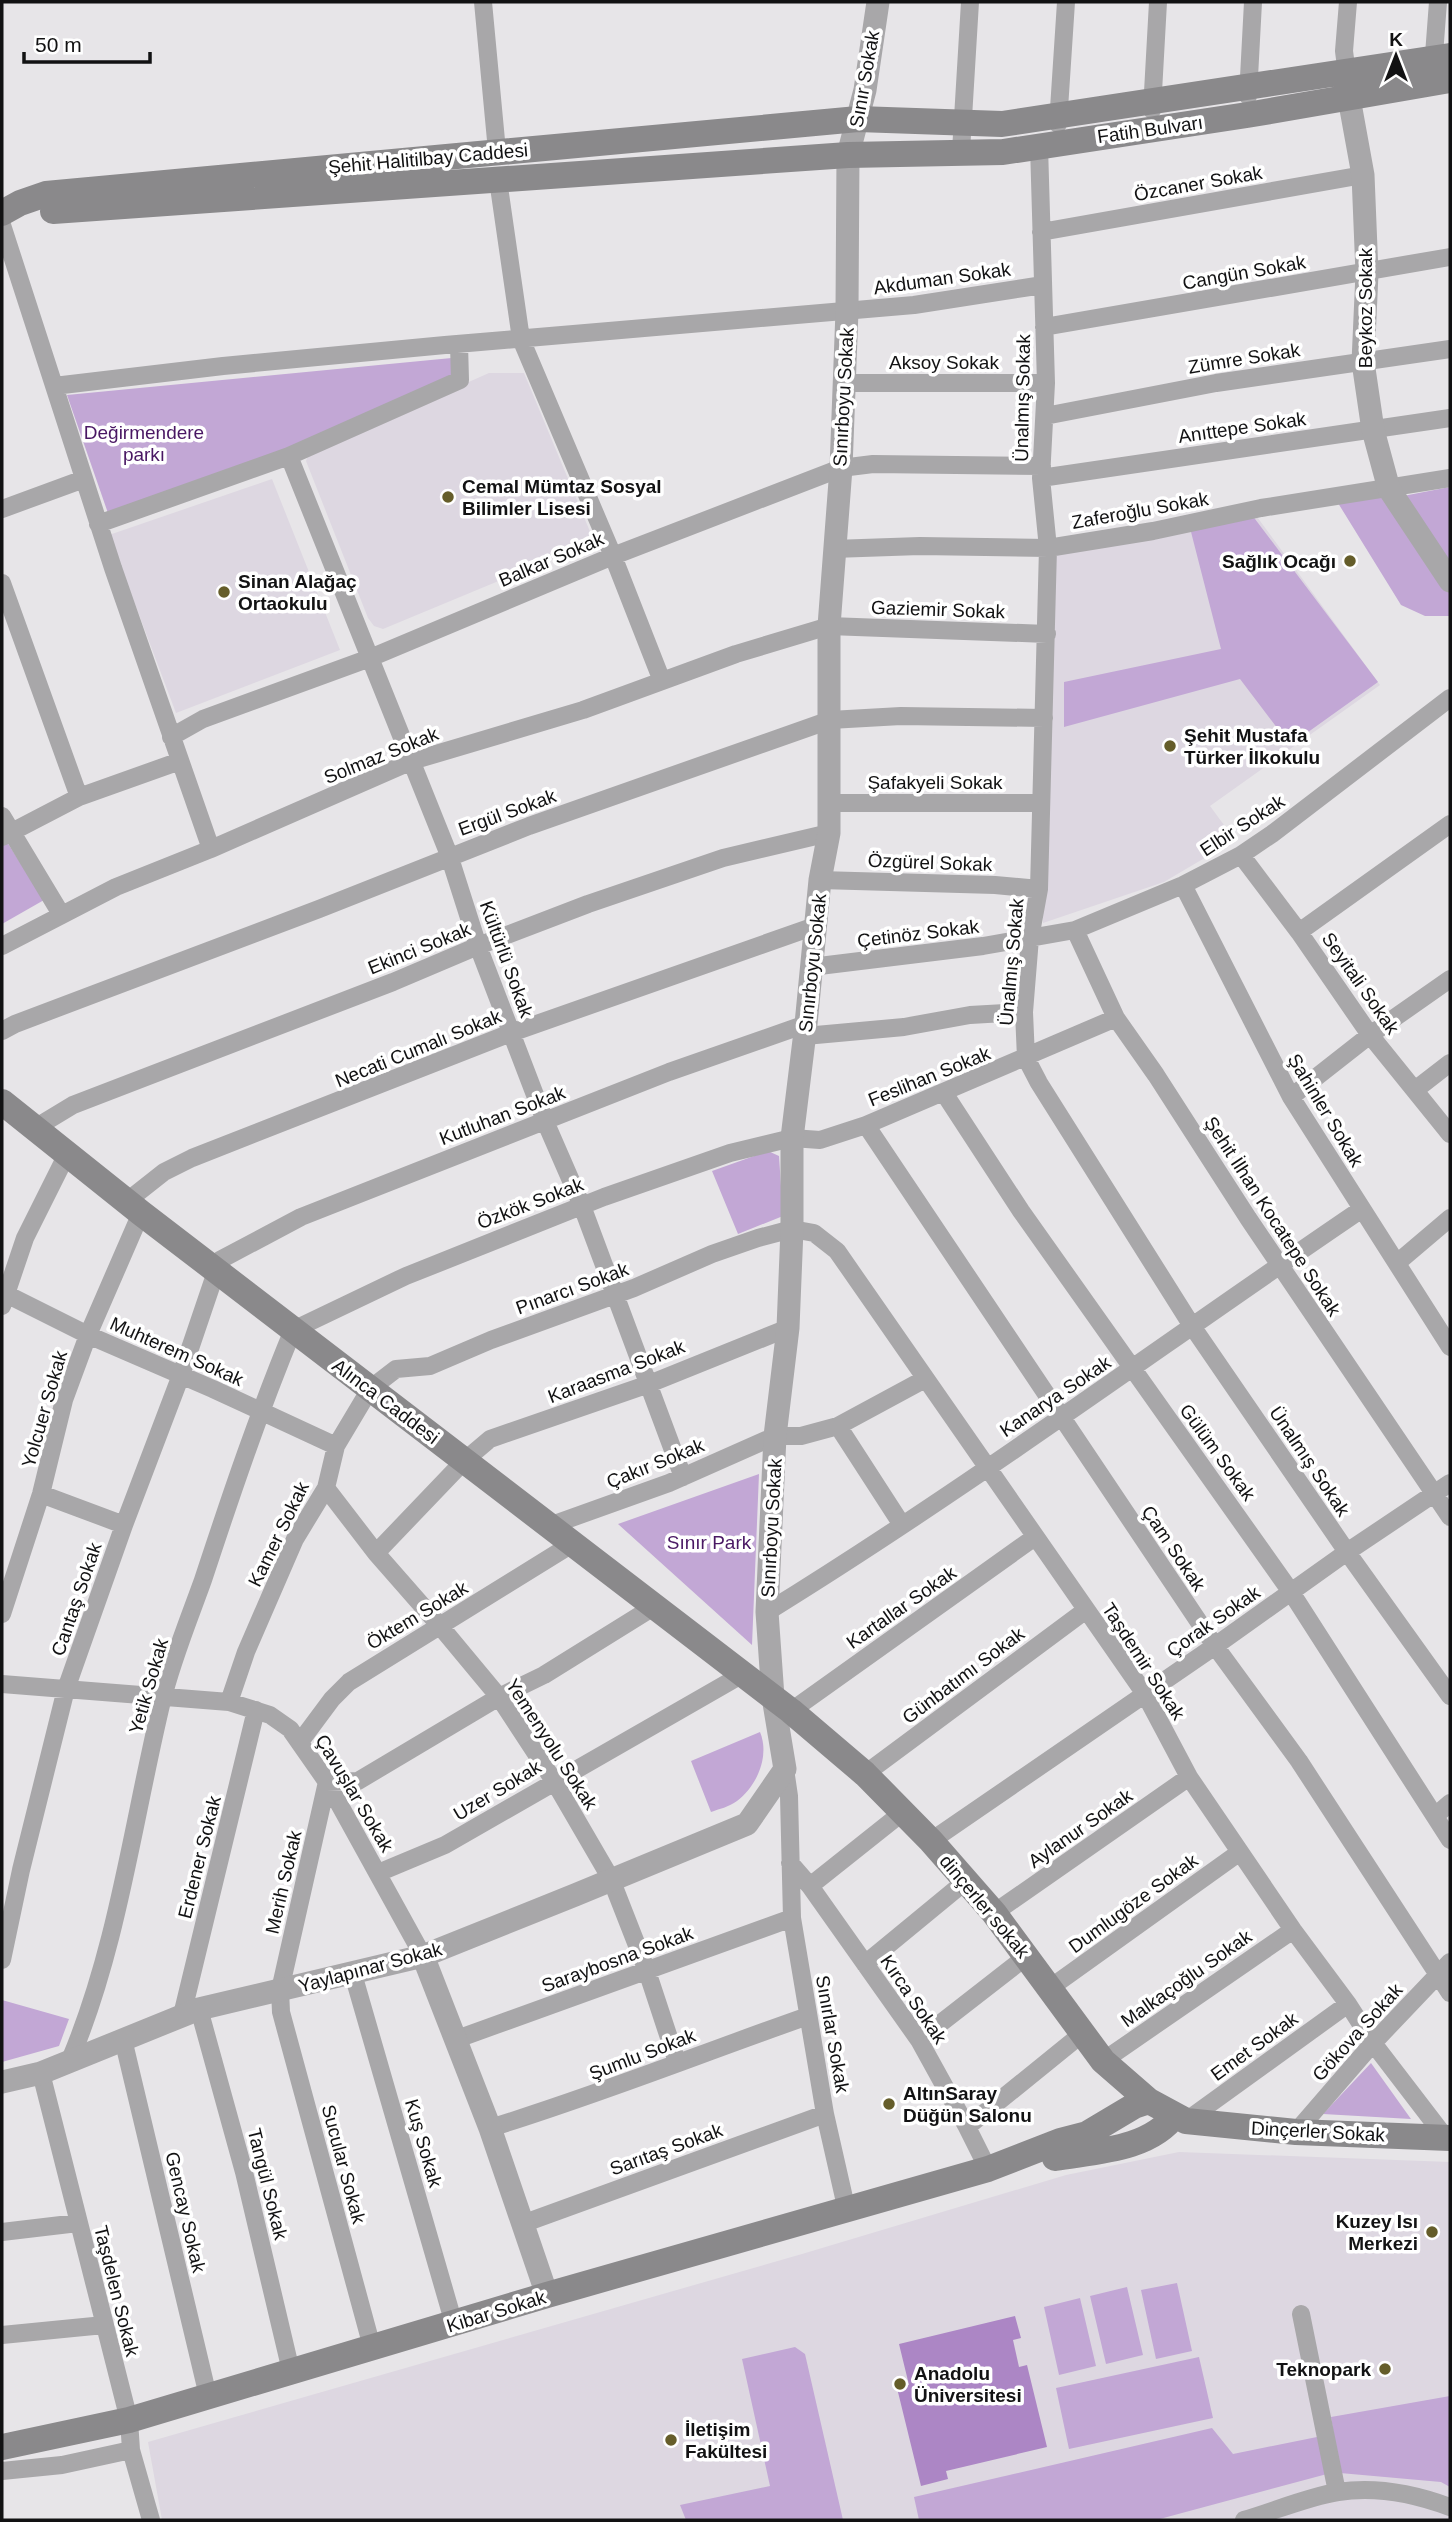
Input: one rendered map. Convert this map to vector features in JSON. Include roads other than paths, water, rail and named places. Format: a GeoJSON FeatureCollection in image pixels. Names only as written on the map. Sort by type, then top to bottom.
{"type":"FeatureCollection","features":[{"type":"Feature","properties":{"kind":"main road","name":"Şehit Halitilbay Caddesi"},"geometry":{"type":"LineString","coordinates":[[2,214],[20,203],[46,194],[858,119],[1002,124],[1346,71],[1442,69]]}},
{"type":"Feature","properties":{"kind":"main road","name":"Fatih Bulvarı"},"geometry":{"type":"LineString","coordinates":[[848,155],[1003,152],[1349,98],[1442,69]]}},
{"type":"Feature","properties":{"kind":"main road","name":"Şehit Halitilbay Caddesi"},"geometry":{"type":"LineString","coordinates":[[2,214],[848,155]]}},
{"type":"Feature","properties":{"kind":"main road","name":"Alınca Caddesi"},"geometry":{"type":"LineString","coordinates":[[2,1102],[134,1207],[218,1265],[293,1329],[370,1389],[782,1704]]}},
{"type":"Feature","properties":{"kind":"main road","name":"dinçerler sokak"},"geometry":{"type":"LineString","coordinates":[[782,1704],[865,1774],[967,1880],[1027,1956],[1103,2061],[1149,2101],[1180,2118]]}},
{"type":"Feature","properties":{"kind":"main road"},"geometry":{"type":"LineString","coordinates":[[988,2169],[1060,2141],[1087,2134],[1134,2106],[1149,2101]]}},
{"type":"Feature","properties":{"kind":"main road","name":"Dinçerler Sokak"},"geometry":{"type":"LineString","coordinates":[[1180,2118],[1296,2132],[1448,2138]]}},
{"type":"Feature","properties":{"kind":"main road"},"geometry":{"type":"LineString","coordinates":[[988,2169],[1123,2147],[1155,2135],[1180,2118]]}},
{"type":"Feature","properties":{"kind":"main road","name":"Kibar Sokak"},"geometry":{"type":"LineString","coordinates":[[2,2447],[129,2420],[547,2295],[988,2169]]}},
{"type":"Feature","properties":{"kind":"street"},"geometry":{"type":"LineString","coordinates":[[483,2],[497,152]]}},
{"type":"Feature","properties":{"kind":"street","name":"Sınır Sokak"},"geometry":{"type":"LineString","coordinates":[[848,155],[865,90],[878,2]]}},
{"type":"Feature","properties":{"kind":"street"},"geometry":{"type":"LineString","coordinates":[[961,152],[970,2]]}},
{"type":"Feature","properties":{"kind":"street","name":"Ünalmış Sokak"},"geometry":{"type":"LineString","coordinates":[[1066,2],[1059,115],[1048,144],[1041,232],[1046,383],[1041,472],[1048,548],[1039,889],[1030,938],[1024,1012],[1026,1058],[1192,1326],[1347,1552],[1450,1696]]}},
{"type":"Feature","properties":{"kind":"street"},"geometry":{"type":"LineString","coordinates":[[1151,129],[1158,2]]}},
{"type":"Feature","properties":{"kind":"street"},"geometry":{"type":"LineString","coordinates":[[1247,115],[1253,2]]}},
{"type":"Feature","properties":{"kind":"street"},"geometry":{"type":"LineString","coordinates":[[1348,2],[1344,51],[1349,98]]}},
{"type":"Feature","properties":{"kind":"street"},"geometry":{"type":"LineString","coordinates":[[1438,2],[1442,69]]}},
{"type":"Feature","properties":{"kind":"street","name":"Beykoz Sokak"},"geometry":{"type":"LineString","coordinates":[[1349,98],[1363,175],[1367,273],[1363,362],[1373,430],[1389,489],[1450,581]]}},
{"type":"Feature","properties":{"kind":"street","name":"Sınırboyu Sokak"},"geometry":{"type":"LineString","coordinates":[[785,1769],[782,1704],[767,1612],[775,1436],[788,1328],[792,1138],[820,880],[829,833],[829,626],[841,468],[848,311],[848,155]]}},
{"type":"Feature","properties":{"kind":"street","name":"Özcaner Sokak"},"geometry":{"type":"LineString","coordinates":[[1041,232],[1363,175]]}},
{"type":"Feature","properties":{"kind":"street"},"geometry":{"type":"LineString","coordinates":[[498,180],[520,339],[662,681]]}},
{"type":"Feature","properties":{"kind":"street"},"geometry":{"type":"LineString","coordinates":[[2,225],[98,524],[211,849]]}},
{"type":"Feature","properties":{"kind":"street","name":"Cangün Sokak"},"geometry":{"type":"LineString","coordinates":[[1044,327],[1450,257]]}},
{"type":"Feature","properties":{"kind":"street","name":"Akduman Sokak"},"geometry":{"type":"LineString","coordinates":[[54,386],[223,366],[915,305],[1043,285]]}},
{"type":"Feature","properties":{"kind":"street"},"geometry":{"type":"LineString","coordinates":[[98,524],[289,456],[460,380],[459,344]]}},
{"type":"Feature","properties":{"kind":"street","name":"Zümre Sokak"},"geometry":{"type":"LineString","coordinates":[[1045,416],[1216,383],[1450,349]]}},
{"type":"Feature","properties":{"kind":"street","name":"Aksoy Sokak"},"geometry":{"type":"LineString","coordinates":[[843,383],[1046,383]]}},
{"type":"Feature","properties":{"kind":"street","name":"Anıttepe Sokak"},"geometry":{"type":"LineString","coordinates":[[1041,472],[1450,418]]}},
{"type":"Feature","properties":{"kind":"street","name":"Kültürlü Sokak"},"geometry":{"type":"LineString","coordinates":[[289,456],[449,855],[478,946],[545,1121],[582,1206],[682,1477]]}},
{"type":"Feature","properties":{"kind":"street","name":"Balkar Sokak"},"geometry":{"type":"LineString","coordinates":[[171,737],[203,719],[370,658],[612,556],[841,468],[873,464],[1041,472]]}},
{"type":"Feature","properties":{"kind":"street","name":"Zaferoğlu Sokak"},"geometry":{"type":"LineString","coordinates":[[833,549],[920,546],[1048,548],[1153,531],[1261,508],[1450,478]]}},
{"type":"Feature","properties":{"kind":"street"},"geometry":{"type":"LineString","coordinates":[[2,509],[84,479]]}},
{"type":"Feature","properties":{"kind":"street"},"geometry":{"type":"LineString","coordinates":[[2,583],[79,797]]}},
{"type":"Feature","properties":{"kind":"street","name":"Gaziemir Sokak"},"geometry":{"type":"LineString","coordinates":[[829,626],[1046,634]]}},
{"type":"Feature","properties":{"kind":"street","name":"Solmaz Sokak"},"geometry":{"type":"LineString","coordinates":[[2,946],[116,887],[211,849],[412,761],[583,710],[736,654],[829,626]]}},
{"type":"Feature","properties":{"kind":"street","name":"Elbir Sokak"},"geometry":{"type":"LineString","coordinates":[[1030,938],[1075,930],[1183,885],[1241,855],[1450,698]]}},
{"type":"Feature","properties":{"kind":"street","name":"Ergül Sokak"},"geometry":{"type":"LineString","coordinates":[[2,1031],[319,909],[449,855],[830,720],[901,716],[1044,718]]}},
{"type":"Feature","properties":{"kind":"street"},"geometry":{"type":"LineString","coordinates":[[61,914],[4,828],[79,797],[180,761]]}},
{"type":"Feature","properties":{"kind":"street","name":"Şafakyeli Sokak"},"geometry":{"type":"LineString","coordinates":[[830,803],[1041,803]]}},
{"type":"Feature","properties":{"kind":"street"},"geometry":{"type":"LineString","coordinates":[[1299,932],[1450,824]]}},
{"type":"Feature","properties":{"kind":"street","name":"Ekinci Sokak"},"geometry":{"type":"LineString","coordinates":[[35,1128],[73,1105],[588,904],[723,859],[829,833]]}},
{"type":"Feature","properties":{"kind":"street","name":"Seyitali Sokak"},"geometry":{"type":"LineString","coordinates":[[1241,855],[1299,932],[1370,1035],[1450,1134]]}},
{"type":"Feature","properties":{"kind":"street","name":"Özgürel Sokak"},"geometry":{"type":"LineString","coordinates":[[820,880],[995,885],[1039,889]]}},
{"type":"Feature","properties":{"kind":"street","name":"Şahinler Sokak"},"geometry":{"type":"LineString","coordinates":[[1183,885],[1291,1097],[1450,1347]]}},
{"type":"Feature","properties":{"kind":"street","name":"Necati Cumalı Sokak"},"geometry":{"type":"LineString","coordinates":[[134,1207],[164,1172],[192,1158],[511,1033],[815,926]]}},
{"type":"Feature","properties":{"kind":"street","name":"Şehit İlhan Kocatepe Sokak"},"geometry":{"type":"LineString","coordinates":[[1075,930],[1116,1018],[1450,1517]]}},
{"type":"Feature","properties":{"kind":"street","name":"Çetinöz Sokak"},"geometry":{"type":"LineString","coordinates":[[811,967],[984,947],[1030,938]]}},
{"type":"Feature","properties":{"kind":"street"},"geometry":{"type":"LineString","coordinates":[[1291,1097],[1370,1035],[1450,979]]}},
{"type":"Feature","properties":{"kind":"street","name":"Kutluhan Sokak"},"geometry":{"type":"LineString","coordinates":[[218,1265],[301,1217],[669,1072],[805,1030],[904,1027],[970,1015],[1024,1012]]}},
{"type":"Feature","properties":{"kind":"street","name":"Feslihan Sokak"},"geometry":{"type":"LineString","coordinates":[[792,1138],[820,1140],[866,1125],[1116,1018]]}},
{"type":"Feature","properties":{"kind":"street"},"geometry":{"type":"LineString","coordinates":[[1415,1090],[1450,1063]]}},
{"type":"Feature","properties":{"kind":"street","name":"Gülüm Sokak"},"geometry":{"type":"LineString","coordinates":[[944,1093],[1021,1211],[1291,1592],[1450,1839]]}},
{"type":"Feature","properties":{"kind":"street","name":"Çam Sokak"},"geometry":{"type":"LineString","coordinates":[[866,1125],[1215,1646],[1444,1968],[1450,1993]]}},
{"type":"Feature","properties":{"kind":"street","name":"Özkök Sokak"},"geometry":{"type":"LineString","coordinates":[[293,1329],[406,1276],[582,1206],[730,1153],[792,1138]]}},
{"type":"Feature","properties":{"kind":"street"},"geometry":{"type":"LineString","coordinates":[[3,1297],[25,1238],[67,1154]]}},
{"type":"Feature","properties":{"kind":"street","name":"Yolcuer Sokak"},"geometry":{"type":"LineString","coordinates":[[2,1614],[41,1494],[64,1400],[134,1207]]}},
{"type":"Feature","properties":{"kind":"street","name":"Kanarya Sokak"},"geometry":{"type":"LineString","coordinates":[[767,1612],[1132,1370],[1362,1209]]}},
{"type":"Feature","properties":{"kind":"street"},"geometry":{"type":"LineString","coordinates":[[1397,1264],[1450,1218]]}},
{"type":"Feature","properties":{"kind":"street","name":"Pınarcı Sokak"},"geometry":{"type":"LineString","coordinates":[[370,1389],[396,1369],[430,1366],[491,1340],[615,1296],[712,1254],[792,1229]]}},
{"type":"Feature","properties":{"kind":"street","name":"Taşdemir Sokak"},"geometry":{"type":"LineString","coordinates":[[792,1229],[814,1233],[837,1251],[1145,1694],[1189,1777],[1293,1930],[1348,2004],[1373,2043],[1448,2138]]}},
{"type":"Feature","properties":{"kind":"street","name":"Cantaş Sokak"},"geometry":{"type":"LineString","coordinates":[[2,1960],[21,1870],[66,1689],[181,1375],[218,1265]]}},
{"type":"Feature","properties":{"kind":"street","name":"Muhterem Sokak"},"geometry":{"type":"LineString","coordinates":[[3,1297],[336,1446]]}},
{"type":"Feature","properties":{"kind":"street","name":"Karaasma Sokak"},"geometry":{"type":"LineString","coordinates":[[376,1553],[464,1461],[490,1439],[649,1384],[697,1362],[788,1328]]}},
{"type":"Feature","properties":{"kind":"street","name":"Yetik Sokak"},"geometry":{"type":"LineString","coordinates":[[69,2060],[89,2014],[106,1955],[133,1844],[163,1698],[259,1411],[293,1329]]}},
{"type":"Feature","properties":{"kind":"street"},"geometry":{"type":"LineString","coordinates":[[775,1436],[802,1436],[838,1426],[925,1379]]}},
{"type":"Feature","properties":{"kind":"street","name":"Kamer Sokak"},"geometry":{"type":"LineString","coordinates":[[229,1702],[246,1652],[295,1539],[326,1488],[336,1446],[370,1389]]}},
{"type":"Feature","properties":{"kind":"street"},"geometry":{"type":"LineString","coordinates":[[838,1426],[902,1525]]}},
{"type":"Feature","properties":{"kind":"street","name":"Çakır Sokak"},"geometry":{"type":"LineString","coordinates":[[549,1525],[682,1477],[775,1436]]}},
{"type":"Feature","properties":{"kind":"street","name":"Çorak Sokak"},"geometry":{"type":"LineString","coordinates":[[931,1841],[1450,1483]]}},
{"type":"Feature","properties":{"kind":"street","name":"Yemenyolu Sokak"},"geometry":{"type":"LineString","coordinates":[[326,1488],[376,1553],[499,1697],[554,1781],[611,1879],[647,1971],[677,2062]]}},
{"type":"Feature","properties":{"kind":"street"},"geometry":{"type":"LineString","coordinates":[[41,1494],[124,1525]]}},
{"type":"Feature","properties":{"kind":"street","name":"Kartallar Sokak"},"geometry":{"type":"LineString","coordinates":[[782,1704],[1035,1537]]}},
{"type":"Feature","properties":{"kind":"street","name":"Öktem Sokak"},"geometry":{"type":"LineString","coordinates":[[300,1742],[332,1699],[349,1682],[572,1544]]}},
{"type":"Feature","properties":{"kind":"street"},"geometry":{"type":"LineString","coordinates":[[327,1782],[358,1781],[499,1697],[544,1675],[655,1606]]}},
{"type":"Feature","properties":{"kind":"street","name":"Günbatımı Sokak"},"geometry":{"type":"LineString","coordinates":[[865,1774],[1086,1610]]}},
{"type":"Feature","properties":{"kind":"street","name":"Uzer Sokak"},"geometry":{"type":"LineString","coordinates":[[378,1873],[445,1845],[743,1674]]}},
{"type":"Feature","properties":{"kind":"street","name":"Çavuşlar Sokak"},"geometry":{"type":"LineString","coordinates":[[2,1684],[229,1702],[270,1714],[300,1742],[327,1782],[423,1956]]}},
{"type":"Feature","properties":{"kind":"street","name":"Erdener Sokak"},"geometry":{"type":"LineString","coordinates":[[190,2012],[256,1710]]}},
{"type":"Feature","properties":{"kind":"street","name":"Yaylapınar Sokak"},"geometry":{"type":"LineString","coordinates":[[2,2082],[41,2073],[190,2012],[423,1956],[747,1824],[785,1769]]}},
{"type":"Feature","properties":{"kind":"street","name":"Sınırlar Sokak"},"geometry":{"type":"LineString","coordinates":[[785,1769],[789,1796],[792,1918],[825,2114],[847,2211]]}},
{"type":"Feature","properties":{"kind":"street","name":"Aylanur Sokak"},"geometry":{"type":"LineString","coordinates":[[994,1913],[1189,1777]]}},
{"type":"Feature","properties":{"kind":"street","name":"Merih Sokak"},"geometry":{"type":"LineString","coordinates":[[279,1990],[327,1782]]}},
{"type":"Feature","properties":{"kind":"street"},"geometry":{"type":"LineString","coordinates":[[1435,1816],[1450,1803]]}},
{"type":"Feature","properties":{"kind":"street"},"geometry":{"type":"LineString","coordinates":[[810,1886],[903,1812]]}},
{"type":"Feature","properties":{"kind":"street","name":"Dumlugöze Sokak"},"geometry":{"type":"LineString","coordinates":[[1051,1988],[1240,1852]]}},
{"type":"Feature","properties":{"kind":"street","name":"Kırca Sokak"},"geometry":{"type":"LineString","coordinates":[[790,1863],[810,1886],[919,2040],[988,2169]]}},
{"type":"Feature","properties":{"kind":"street"},"geometry":{"type":"LineString","coordinates":[[865,1964],[967,1880]]}},
{"type":"Feature","properties":{"kind":"street","name":"Saraybosna Sokak"},"geometry":{"type":"LineString","coordinates":[[457,2039],[792,1918]]}},
{"type":"Feature","properties":{"kind":"street","name":"Malkaçoğlu Sokak"},"geometry":{"type":"LineString","coordinates":[[1103,2061],[1293,1930]]}},
{"type":"Feature","properties":{"kind":"street"},"geometry":{"type":"LineString","coordinates":[[423,1956],[490,2129],[547,2295]]}},
{"type":"Feature","properties":{"kind":"street"},"geometry":{"type":"LineString","coordinates":[[919,2040],[1027,1956]]}},
{"type":"Feature","properties":{"kind":"street","name":"Gökova Sokak"},"geometry":{"type":"LineString","coordinates":[[1296,2132],[1373,2043],[1444,1968]]}},
{"type":"Feature","properties":{"kind":"street","name":"Kuş Sokak"},"geometry":{"type":"LineString","coordinates":[[353,1974],[454,2324]]}},
{"type":"Feature","properties":{"kind":"street","name":"Sucular Sokak"},"geometry":{"type":"LineString","coordinates":[[279,1990],[281,2011],[372,2347]]}},
{"type":"Feature","properties":{"kind":"street","name":"Emet Sokak"},"geometry":{"type":"LineString","coordinates":[[1180,2118],[1348,2004]]}},
{"type":"Feature","properties":{"kind":"street","name":"Tangül Sokak"},"geometry":{"type":"LineString","coordinates":[[190,2012],[244,2172],[291,2371]]}},
{"type":"Feature","properties":{"kind":"street","name":"Şumlu Sokak"},"geometry":{"type":"LineString","coordinates":[[490,2129],[591,2096],[677,2062],[808,2016]]}},
{"type":"Feature","properties":{"kind":"street"},"geometry":{"type":"LineString","coordinates":[[967,2127],[1083,2034]]}},
{"type":"Feature","properties":{"kind":"street","name":"Gencay Sokak"},"geometry":{"type":"LineString","coordinates":[[123,2039],[208,2396]]}},
{"type":"Feature","properties":{"kind":"street","name":"Taşdelen Sokak"},"geometry":{"type":"LineString","coordinates":[[41,2073],[129,2420],[131,2450],[151,2520]]}},
{"type":"Feature","properties":{"kind":"street","name":"Sarıtaş Sokak"},"geometry":{"type":"LineString","coordinates":[[522,2224],[825,2114]]}},
{"type":"Feature","properties":{"kind":"street"},"geometry":{"type":"LineString","coordinates":[[2,2232],[78,2223]]}},
{"type":"Feature","properties":{"kind":"street"},"geometry":{"type":"LineString","coordinates":[[1301,2314],[1337,2492]]}},
{"type":"Feature","properties":{"kind":"street"},"geometry":{"type":"LineString","coordinates":[[2,2335],[104,2325]]}},
{"type":"Feature","properties":{"kind":"street"},"geometry":{"type":"LineString","coordinates":[[2,2471],[62,2465],[131,2450]]}},
{"type":"Feature","properties":{"kind":"street"},"geometry":{"type":"LineString","coordinates":[[1244,2520],[1337,2492],[1368,2490],[1399,2493],[1450,2507]]}},
{"type":"Feature","properties":{"kind":"place","name":"Cemal Mümtaz Sosyal Bilimler Lisesi"},"geometry":{"type":"Point","coordinates":[448,497]}},
{"type":"Feature","properties":{"kind":"place","name":"Sağlık Ocağı"},"geometry":{"type":"Point","coordinates":[1350,561]}},
{"type":"Feature","properties":{"kind":"place","name":"Sinan Alağaç Ortaokulu"},"geometry":{"type":"Point","coordinates":[224,592]}},
{"type":"Feature","properties":{"kind":"place","name":"Şehit Mustafa Türker İlkokulu"},"geometry":{"type":"Point","coordinates":[1170,746]}},
{"type":"Feature","properties":{"kind":"place","name":"AltınSaray Düğün Salonu"},"geometry":{"type":"Point","coordinates":[889,2104]}},
{"type":"Feature","properties":{"kind":"place","name":"Kuzey Isı Merkezi"},"geometry":{"type":"Point","coordinates":[1432,2232]}},
{"type":"Feature","properties":{"kind":"place","name":"Teknopark"},"geometry":{"type":"Point","coordinates":[1385,2369]}},
{"type":"Feature","properties":{"kind":"place","name":"Anadolu Üniversitesi"},"geometry":{"type":"Point","coordinates":[900,2384]}},
{"type":"Feature","properties":{"kind":"place","name":"İletişim Fakültesi"},"geometry":{"type":"Point","coordinates":[671,2440]}},
{"type":"Feature","properties":{"kind":"park label","name":"Değirmendere parkı"},"geometry":{"type":"Point","coordinates":[144,443]}},
{"type":"Feature","properties":{"kind":"park label","name":"Sınır Park"},"geometry":{"type":"Point","coordinates":[709,1542]}}]}
